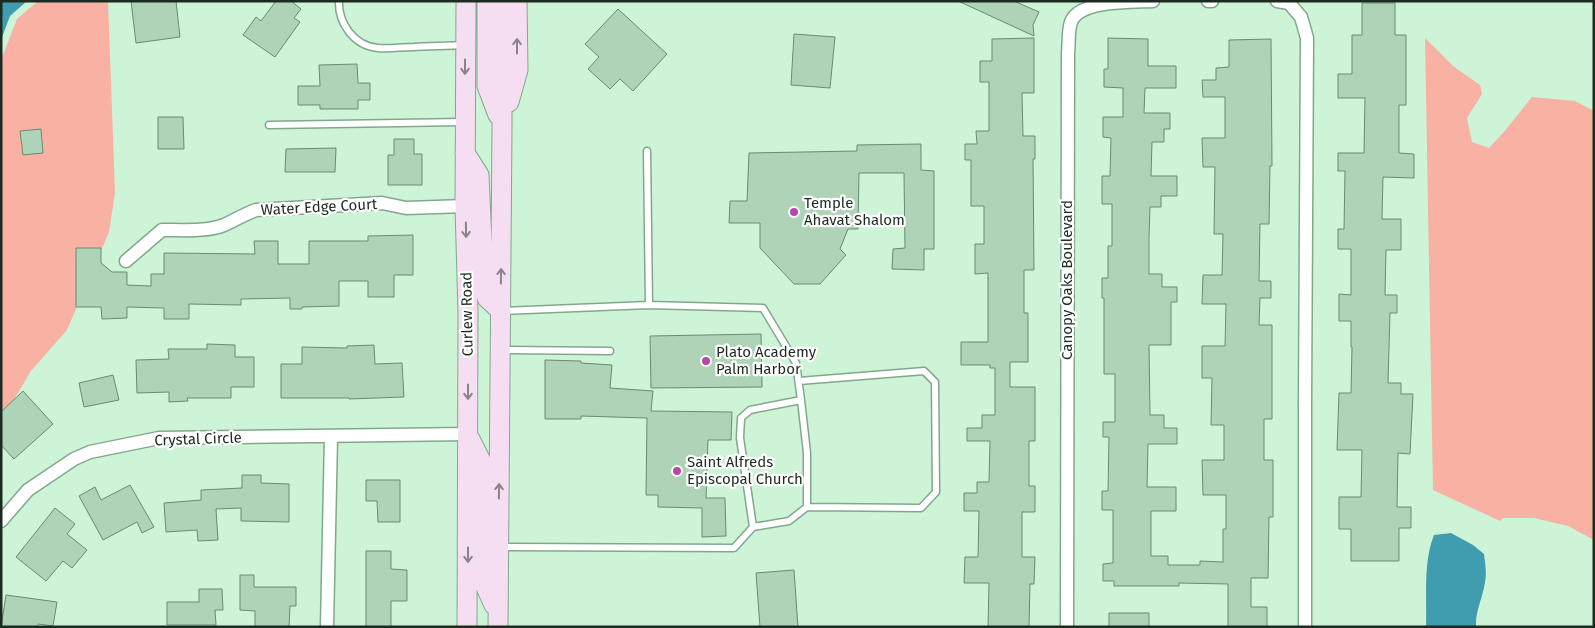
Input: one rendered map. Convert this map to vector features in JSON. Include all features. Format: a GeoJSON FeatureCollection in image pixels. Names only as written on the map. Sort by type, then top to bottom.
{"type":"FeatureCollection","features":[{"type":"Feature","properties":{"kind":"main road","name":"Curlew Road"},"geometry":{"type":"LineString","coordinates":[[466,1],[467,627]]}},
{"type":"Feature","properties":{"kind":"main road"},"geometry":{"type":"LineString","coordinates":[[487,1],[487,86],[502,128]]}},
{"type":"Feature","properties":{"kind":"main road"},"geometry":{"type":"LineString","coordinates":[[498,620],[502,1]]}},
{"type":"Feature","properties":{"kind":"main road"},"geometry":{"type":"LineString","coordinates":[[502,128],[518,70],[517,1]]}},
{"type":"Feature","properties":{"kind":"main road"},"geometry":{"type":"LineString","coordinates":[[466,153],[479,175],[484,286],[487,298],[501,311]]}},
{"type":"Feature","properties":{"kind":"main road"},"geometry":{"type":"LineString","coordinates":[[468,434],[482,463],[485,585],[498,620]]}},
{"type":"Feature","properties":{"kind":"street","name":"Canopy Oaks Boulevard"},"geometry":{"type":"LineString","coordinates":[[1067,627],[1068,53],[1072,21],[1082,9],[1107,2],[1153,1]]}},
{"type":"Feature","properties":{"kind":"street"},"geometry":{"type":"LineString","coordinates":[[1277,1],[1289,3],[1301,17],[1307,38],[1305,627]]}},
{"type":"Feature","properties":{"kind":"street","name":"Water Edge Court"},"geometry":{"type":"LineString","coordinates":[[126,260],[162,230],[184,230],[222,225],[256,210],[382,203],[406,208],[466,206]]}},
{"type":"Feature","properties":{"kind":"street","name":"Crystal Circle"},"geometry":{"type":"LineString","coordinates":[[1,521],[28,490],[74,459],[90,452],[159,438],[468,434]]}},
{"type":"Feature","properties":{"kind":"street"},"geometry":{"type":"LineString","coordinates":[[326,627],[331,436]]}},
{"type":"Feature","properties":{"kind":"lane"},"geometry":{"type":"LineString","coordinates":[[339,1],[342,21],[349,33],[362,43],[376,48],[466,45]]}},
{"type":"Feature","properties":{"kind":"lane"},"geometry":{"type":"LineString","coordinates":[[269,125],[466,122]]}},
{"type":"Feature","properties":{"kind":"lane"},"geometry":{"type":"LineString","coordinates":[[647,151],[649,305]]}},
{"type":"Feature","properties":{"kind":"lane"},"geometry":{"type":"LineString","coordinates":[[501,311],[649,305],[763,308],[796,363],[807,453],[807,507]]}},
{"type":"Feature","properties":{"kind":"lane"},"geometry":{"type":"LineString","coordinates":[[500,350],[610,351]]}},
{"type":"Feature","properties":{"kind":"lane"},"geometry":{"type":"LineString","coordinates":[[498,547],[734,548],[753,527],[789,521],[807,507],[921,508],[936,492],[935,382],[924,371],[799,381]]}},
{"type":"Feature","properties":{"kind":"lane"},"geometry":{"type":"LineString","coordinates":[[753,527],[740,438],[741,418],[750,410],[801,400]]}},
{"type":"Feature","properties":{"kind":"shaded area"},"geometry":{"type":"Polygon","coordinates":[[[38,1],[108,1],[115,193],[109,232],[67,330],[31,371],[9,408],[1,415],[1,60],[17,19],[38,1]]]}},
{"type":"Feature","properties":{"kind":"shaded area"},"geometry":{"type":"Polygon","coordinates":[[[1425,38],[1453,66],[1480,85],[1482,94],[1467,118],[1472,142],[1489,148],[1532,97],[1575,101],[1594,111],[1594,540],[1568,526],[1534,518],[1503,518],[1500,521],[1433,490],[1425,38]]]}},
{"type":"Feature","properties":{"kind":"water"},"geometry":{"type":"Polygon","coordinates":[[[1,1],[27,1],[10,16],[1,40],[1,1]]]}},
{"type":"Feature","properties":{"kind":"water"},"geometry":{"type":"Polygon","coordinates":[[[1451,533],[1473,545],[1484,554],[1486,578],[1476,627],[1426,627],[1428,557],[1434,535],[1451,533]]]}},
{"type":"Feature","properties":{"kind":"building"},"geometry":{"type":"Polygon","coordinates":[[[131,1],[176,1],[180,37],[136,43],[131,1]]]}},
{"type":"Feature","properties":{"kind":"building"},"geometry":{"type":"Polygon","coordinates":[[[276,1],[291,1],[301,9],[294,18],[300,22],[275,57],[243,35],[256,17],[261,21],[276,1]]]}},
{"type":"Feature","properties":{"kind":"building"},"geometry":{"type":"Polygon","coordinates":[[[958,1],[1014,1],[1039,12],[1033,25],[1034,36],[958,1]]]}},
{"type":"Feature","properties":{"kind":"building"},"geometry":{"type":"Polygon","coordinates":[[[1362,3],[1395,3],[1395,35],[1406,35],[1406,105],[1399,105],[1399,153],[1414,154],[1414,178],[1383,177],[1382,219],[1401,219],[1401,250],[1386,250],[1385,295],[1397,295],[1397,313],[1390,313],[1388,383],[1401,383],[1401,394],[1413,394],[1410,454],[1398,453],[1397,507],[1411,507],[1411,528],[1399,528],[1399,561],[1351,561],[1351,529],[1339,529],[1339,497],[1361,497],[1362,450],[1337,450],[1339,393],[1351,393],[1352,347],[1351,321],[1339,321],[1339,294],[1351,295],[1351,249],[1338,249],[1338,229],[1344,229],[1345,171],[1338,171],[1338,153],[1364,153],[1365,98],[1338,98],[1338,74],[1352,74],[1352,35],[1362,35],[1362,3]]]}},
{"type":"Feature","properties":{"kind":"building"},"geometry":{"type":"Polygon","coordinates":[[[618,9],[667,54],[633,91],[620,79],[610,89],[588,69],[599,57],[585,44],[618,9]]]}},
{"type":"Feature","properties":{"kind":"building"},"geometry":{"type":"Polygon","coordinates":[[[794,34],[835,37],[830,88],[791,85],[794,34]]]}},
{"type":"Feature","properties":{"kind":"building"},"geometry":{"type":"Polygon","coordinates":[[[1034,38],[1034,93],[1022,93],[1023,136],[1035,136],[1035,159],[1033,159],[1034,270],[1024,270],[1024,313],[1028,313],[1028,362],[1010,362],[1010,387],[1035,387],[1035,441],[1029,441],[1029,486],[1035,486],[1035,512],[1022,512],[1022,557],[1035,557],[1034,584],[1030,584],[1029,627],[988,627],[989,583],[964,583],[965,557],[978,557],[979,511],[964,511],[964,493],[977,493],[977,482],[989,482],[990,441],[967,441],[967,428],[982,428],[982,415],[995,415],[995,368],[990,368],[990,365],[961,365],[961,342],[988,342],[988,273],[975,274],[975,244],[984,244],[984,206],[971,206],[971,160],[965,160],[965,144],[977,144],[976,131],[989,131],[989,82],[980,82],[980,61],[992,61],[992,39],[1034,38]]]}},
{"type":"Feature","properties":{"kind":"building"},"geometry":{"type":"Polygon","coordinates":[[[1108,38],[1148,39],[1148,66],[1176,66],[1176,88],[1145,88],[1144,113],[1170,113],[1170,129],[1164,129],[1164,142],[1152,142],[1151,176],[1177,176],[1177,196],[1161,196],[1161,207],[1150,207],[1149,237],[1149,274],[1162,274],[1162,287],[1177,287],[1177,302],[1171,302],[1171,345],[1149,345],[1150,415],[1164,415],[1164,428],[1177,428],[1177,444],[1148,444],[1147,487],[1176,487],[1176,511],[1151,511],[1151,556],[1168,556],[1168,565],[1200,565],[1200,561],[1223,562],[1223,529],[1226,529],[1226,495],[1203,495],[1202,460],[1224,460],[1224,425],[1211,425],[1212,378],[1202,378],[1202,346],[1225,346],[1226,304],[1202,304],[1203,275],[1222,275],[1223,234],[1214,234],[1215,167],[1203,167],[1202,138],[1225,138],[1225,97],[1203,97],[1202,80],[1216,80],[1216,68],[1229,67],[1229,40],[1271,39],[1272,166],[1270,166],[1269,224],[1260,224],[1259,281],[1271,281],[1271,298],[1260,298],[1259,325],[1272,325],[1272,419],[1264,419],[1264,460],[1273,460],[1273,517],[1269,517],[1268,578],[1251,578],[1251,607],[1267,607],[1267,627],[1228,627],[1228,584],[1179,583],[1179,586],[1114,586],[1114,581],[1103,581],[1103,564],[1113,563],[1113,510],[1102,510],[1102,491],[1108,491],[1109,437],[1103,437],[1103,422],[1115,422],[1115,374],[1104,374],[1104,298],[1102,298],[1102,278],[1108,278],[1108,246],[1112,246],[1112,204],[1102,204],[1102,176],[1110,176],[1111,138],[1103,137],[1103,117],[1123,117],[1123,88],[1104,87],[1104,69],[1108,69],[1108,38]]]}},
{"type":"Feature","properties":{"kind":"building"},"geometry":{"type":"Polygon","coordinates":[[[357,64],[358,83],[370,83],[370,100],[358,100],[358,109],[320,109],[320,105],[298,105],[298,86],[320,86],[319,65],[357,64]]]}},
{"type":"Feature","properties":{"kind":"building"},"geometry":{"type":"Polygon","coordinates":[[[158,117],[183,117],[184,149],[158,149],[158,117]]]}},
{"type":"Feature","properties":{"kind":"building"},"geometry":{"type":"Polygon","coordinates":[[[41,129],[43,153],[23,155],[20,131],[41,129]]]}},
{"type":"Feature","properties":{"kind":"building"},"geometry":{"type":"Polygon","coordinates":[[[394,139],[414,139],[414,154],[422,154],[422,185],[388,185],[388,155],[394,155],[394,139]]]}},
{"type":"Feature","properties":{"kind":"building","name":"Temple Ahavat Shalom"},"geometry":{"type":"Polygon","coordinates":[[[921,144],[921,170],[934,171],[934,249],[924,249],[924,270],[892,269],[893,249],[905,248],[904,173],[859,173],[858,229],[848,229],[840,249],[846,255],[820,284],[794,284],[760,248],[760,223],[729,223],[730,201],[747,201],[749,153],[857,151],[857,145],[921,144]]]}},
{"type":"Feature","properties":{"kind":"building"},"geometry":{"type":"Polygon","coordinates":[[[336,148],[335,172],[285,172],[286,149],[336,148]]]}},
{"type":"Feature","properties":{"kind":"building"},"geometry":{"type":"Polygon","coordinates":[[[413,235],[413,275],[394,275],[394,297],[368,297],[368,281],[339,281],[339,306],[290,309],[290,298],[241,299],[241,305],[189,304],[189,319],[164,319],[164,308],[127,307],[127,318],[102,319],[101,307],[76,307],[76,248],[101,248],[101,263],[112,272],[127,272],[127,285],[151,286],[151,274],[164,274],[164,253],[255,254],[254,241],[278,241],[278,264],[309,264],[309,241],[368,241],[368,236],[413,235]]]}},
{"type":"Feature","properties":{"kind":"building","name":"Plato Academy Palm Harbor"},"geometry":{"type":"Polygon","coordinates":[[[761,334],[762,387],[651,388],[650,336],[761,334]]]}},
{"type":"Feature","properties":{"kind":"building"},"geometry":{"type":"Polygon","coordinates":[[[207,344],[235,345],[235,357],[254,357],[254,387],[231,387],[231,398],[187,398],[188,401],[169,402],[169,392],[137,393],[136,360],[169,359],[168,349],[207,349],[207,344]]]}},
{"type":"Feature","properties":{"kind":"building"},"geometry":{"type":"Polygon","coordinates":[[[374,345],[375,364],[402,363],[404,397],[349,399],[281,398],[281,364],[302,364],[302,347],[347,348],[347,346],[374,345]]]}},
{"type":"Feature","properties":{"kind":"building"},"geometry":{"type":"Polygon","coordinates":[[[545,360],[581,361],[581,363],[612,365],[610,388],[653,391],[651,411],[732,412],[731,440],[708,440],[706,498],[725,498],[726,536],[702,537],[702,508],[658,507],[658,495],[646,495],[647,418],[581,416],[581,419],[545,419],[545,360]]]}},
{"type":"Feature","properties":{"kind":"building"},"geometry":{"type":"Polygon","coordinates":[[[113,375],[119,400],[84,407],[79,383],[113,375]]]}},
{"type":"Feature","properties":{"kind":"building"},"geometry":{"type":"Polygon","coordinates":[[[23,391],[53,424],[14,459],[1,445],[1,412],[23,391]]]}},
{"type":"Feature","properties":{"kind":"building"},"geometry":{"type":"Polygon","coordinates":[[[242,475],[261,475],[261,483],[289,484],[289,522],[241,521],[241,508],[216,509],[218,540],[198,541],[197,530],[166,532],[164,503],[201,500],[201,490],[242,488],[242,475]]]}},
{"type":"Feature","properties":{"kind":"building"},"geometry":{"type":"Polygon","coordinates":[[[366,480],[400,480],[400,522],[378,522],[377,501],[366,501],[366,480]]]}},
{"type":"Feature","properties":{"kind":"building"},"geometry":{"type":"Polygon","coordinates":[[[130,485],[154,527],[142,533],[137,522],[103,540],[79,496],[95,487],[101,500],[130,485]]]}},
{"type":"Feature","properties":{"kind":"building"},"geometry":{"type":"Polygon","coordinates":[[[55,508],[75,524],[67,534],[87,550],[72,568],[63,561],[46,581],[16,557],[55,508]]]}},
{"type":"Feature","properties":{"kind":"building"},"geometry":{"type":"Polygon","coordinates":[[[366,551],[391,551],[391,569],[407,570],[407,601],[391,601],[391,627],[366,627],[366,551]]]}},
{"type":"Feature","properties":{"kind":"building"},"geometry":{"type":"Polygon","coordinates":[[[794,570],[798,627],[760,627],[756,573],[794,570]]]}},
{"type":"Feature","properties":{"kind":"building"},"geometry":{"type":"Polygon","coordinates":[[[240,575],[254,575],[254,587],[296,587],[296,606],[290,606],[289,627],[255,627],[255,611],[240,610],[240,575]]]}},
{"type":"Feature","properties":{"kind":"building"},"geometry":{"type":"Polygon","coordinates":[[[199,589],[222,589],[223,610],[215,610],[216,625],[167,625],[167,602],[199,602],[199,589]]]}},
{"type":"Feature","properties":{"kind":"building"},"geometry":{"type":"Polygon","coordinates":[[[6,595],[57,602],[53,626],[38,624],[38,627],[1,627],[6,595]]]}},
{"type":"Feature","properties":{"kind":"building"},"geometry":{"type":"Polygon","coordinates":[[[1109,613],[1149,613],[1149,627],[1109,627],[1109,613]]]}},
{"type":"Feature","properties":{"kind":"place","name":"Temple Ahavat Shalom"},"geometry":{"type":"Point","coordinates":[794,212]}},
{"type":"Feature","properties":{"kind":"place","name":"Plato Academy Palm Harbor"},"geometry":{"type":"Point","coordinates":[706,361]}},
{"type":"Feature","properties":{"kind":"place","name":"Saint Alfreds Episcopal Church"},"geometry":{"type":"Point","coordinates":[677,471]}}]}
